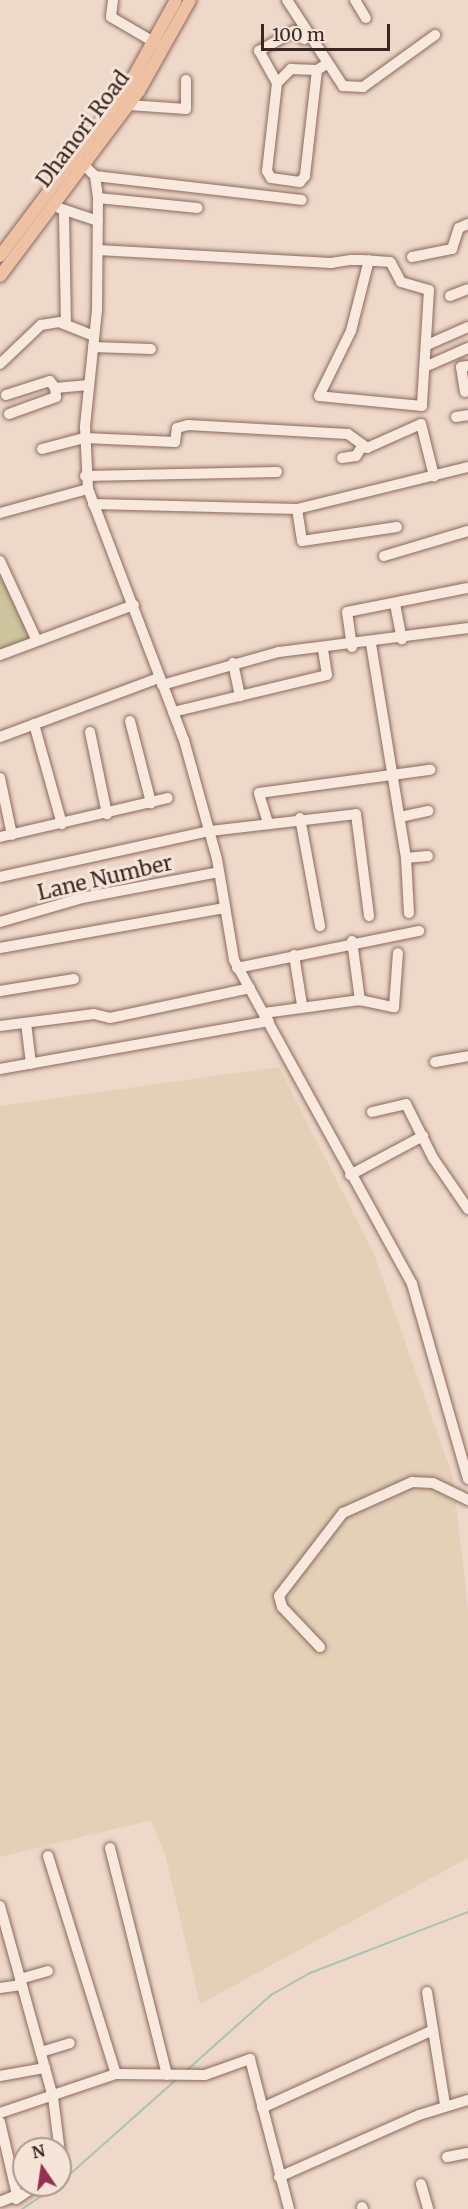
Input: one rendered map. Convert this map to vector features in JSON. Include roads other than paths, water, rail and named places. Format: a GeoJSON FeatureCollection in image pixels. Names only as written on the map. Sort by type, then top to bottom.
{"type":"FeatureCollection","features":[{"type":"Feature","properties":{"kind":"main road","name":"Dhanori Road"},"geometry":{"type":"LineString","coordinates":[[104,129],[129,105],[176,0]]}},
{"type":"Feature","properties":{"kind":"main road","name":"Dhanori Road"},"geometry":{"type":"LineString","coordinates":[[0,256],[104,129],[158,44],[190,0]]}},
{"type":"Feature","properties":{"kind":"main road","name":"Dhanori Road"},"geometry":{"type":"LineString","coordinates":[[0,276],[79,160]]}},
{"type":"Feature","properties":{"kind":"street"},"geometry":{"type":"LineString","coordinates":[[113,0],[111,17],[158,44]]}},
{"type":"Feature","properties":{"kind":"street"},"geometry":{"type":"LineString","coordinates":[[287,0],[320,68],[305,176],[300,182],[267,175],[277,82],[259,51],[294,31],[301,32],[320,68],[336,82],[363,87],[435,35]]}},
{"type":"Feature","properties":{"kind":"street"},"geometry":{"type":"LineString","coordinates":[[355,0],[366,18]]}},
{"type":"Feature","properties":{"kind":"street"},"geometry":{"type":"LineString","coordinates":[[277,82],[291,69],[320,68]]}},
{"type":"Feature","properties":{"kind":"street"},"geometry":{"type":"LineString","coordinates":[[129,105],[186,109],[186,80]]}},
{"type":"Feature","properties":{"kind":"street"},"geometry":{"type":"LineString","coordinates":[[79,160],[95,176],[98,198],[98,250],[93,341],[84,438],[85,476],[88,489],[134,605],[172,712],[210,831],[237,968],[412,1284],[468,1479]]}},
{"type":"Feature","properties":{"kind":"street"},"geometry":{"type":"LineString","coordinates":[[95,176],[302,200]]}},
{"type":"Feature","properties":{"kind":"street"},"geometry":{"type":"LineString","coordinates":[[98,198],[198,208]]}},
{"type":"Feature","properties":{"kind":"street"},"geometry":{"type":"LineString","coordinates":[[52,202],[64,213],[98,221]]}},
{"type":"Feature","properties":{"kind":"street"},"geometry":{"type":"LineString","coordinates":[[64,213],[66,324]]}},
{"type":"Feature","properties":{"kind":"street"},"geometry":{"type":"LineString","coordinates":[[412,257],[452,249],[459,228],[468,224]]}},
{"type":"Feature","properties":{"kind":"street"},"geometry":{"type":"LineString","coordinates":[[98,250],[331,263],[369,260],[390,262],[401,282],[428,288],[426,399],[419,407],[319,396],[351,331],[369,260]]}},
{"type":"Feature","properties":{"kind":"street"},"geometry":{"type":"LineString","coordinates":[[450,296],[468,289]]}},
{"type":"Feature","properties":{"kind":"street"},"geometry":{"type":"LineString","coordinates":[[0,364],[41,325],[66,324],[93,341],[151,349]]}},
{"type":"Feature","properties":{"kind":"street"},"geometry":{"type":"LineString","coordinates":[[427,345],[468,327]]}},
{"type":"Feature","properties":{"kind":"street"},"geometry":{"type":"LineString","coordinates":[[427,366],[468,348]]}},
{"type":"Feature","properties":{"kind":"street"},"geometry":{"type":"LineString","coordinates":[[465,392],[461,367],[468,366]]}},
{"type":"Feature","properties":{"kind":"street"},"geometry":{"type":"LineString","coordinates":[[6,395],[50,381],[55,388],[56,397],[9,414]]}},
{"type":"Feature","properties":{"kind":"street"},"geometry":{"type":"LineString","coordinates":[[55,388],[89,385]]}},
{"type":"Feature","properties":{"kind":"street"},"geometry":{"type":"LineString","coordinates":[[456,417],[468,415]]}},
{"type":"Feature","properties":{"kind":"street"},"geometry":{"type":"LineString","coordinates":[[342,458],[356,456],[361,448],[420,424],[434,476]]}},
{"type":"Feature","properties":{"kind":"street"},"geometry":{"type":"LineString","coordinates":[[42,449],[84,438],[175,442],[177,428],[188,425],[348,434],[361,448]]}},
{"type":"Feature","properties":{"kind":"street"},"geometry":{"type":"LineString","coordinates":[[93,504],[297,509],[468,467]]}},
{"type":"Feature","properties":{"kind":"street"},"geometry":{"type":"LineString","coordinates":[[85,476],[277,472]]}},
{"type":"Feature","properties":{"kind":"street"},"geometry":{"type":"LineString","coordinates":[[0,513],[88,489]]}},
{"type":"Feature","properties":{"kind":"street"},"geometry":{"type":"LineString","coordinates":[[297,509],[302,541],[397,527]]}},
{"type":"Feature","properties":{"kind":"street"},"geometry":{"type":"LineString","coordinates":[[384,556],[468,531]]}},
{"type":"Feature","properties":{"kind":"street"},"geometry":{"type":"LineString","coordinates":[[0,561],[37,641]]}},
{"type":"Feature","properties":{"kind":"street"},"geometry":{"type":"LineString","coordinates":[[352,647],[347,612],[467,588]]}},
{"type":"Feature","properties":{"kind":"street"},"geometry":{"type":"LineString","coordinates":[[395,604],[402,639]]}},
{"type":"Feature","properties":{"kind":"street"},"geometry":{"type":"LineString","coordinates":[[0,655],[134,605]]}},
{"type":"Feature","properties":{"kind":"street"},"geometry":{"type":"LineString","coordinates":[[0,736],[160,681],[233,663],[468,628]]}},
{"type":"Feature","properties":{"kind":"street"},"geometry":{"type":"LineString","coordinates":[[371,644],[406,858],[409,913]]}},
{"type":"Feature","properties":{"kind":"street"},"geometry":{"type":"LineString","coordinates":[[172,712],[327,675],[323,649]]}},
{"type":"Feature","properties":{"kind":"street"},"geometry":{"type":"LineString","coordinates":[[233,663],[240,696]]}},
{"type":"Feature","properties":{"kind":"street"},"geometry":{"type":"LineString","coordinates":[[130,722],[151,802]]}},
{"type":"Feature","properties":{"kind":"street"},"geometry":{"type":"LineString","coordinates":[[34,724],[62,824]]}},
{"type":"Feature","properties":{"kind":"street"},"geometry":{"type":"LineString","coordinates":[[90,732],[107,814]]}},
{"type":"Feature","properties":{"kind":"street"},"geometry":{"type":"LineString","coordinates":[[268,823],[259,793],[430,770]]}},
{"type":"Feature","properties":{"kind":"street"},"geometry":{"type":"LineString","coordinates":[[0,778],[12,835]]}},
{"type":"Feature","properties":{"kind":"street"},"geometry":{"type":"LineString","coordinates":[[0,837],[168,798]]}},
{"type":"Feature","properties":{"kind":"street"},"geometry":{"type":"LineString","coordinates":[[400,818],[428,811]]}},
{"type":"Feature","properties":{"kind":"street"},"geometry":{"type":"LineString","coordinates":[[0,877],[210,831],[300,818],[356,814],[369,915]]}},
{"type":"Feature","properties":{"kind":"street"},"geometry":{"type":"LineString","coordinates":[[300,818],[320,926]]}},
{"type":"Feature","properties":{"kind":"street"},"geometry":{"type":"LineString","coordinates":[[406,858],[428,856]]}},
{"type":"Feature","properties":{"kind":"street","name":"Lane Number"},"geometry":{"type":"LineString","coordinates":[[0,922],[82,898],[219,872]]}},
{"type":"Feature","properties":{"kind":"street"},"geometry":{"type":"LineString","coordinates":[[0,948],[224,908]]}},
{"type":"Feature","properties":{"kind":"street"},"geometry":{"type":"LineString","coordinates":[[237,968],[352,941],[419,931]]}},
{"type":"Feature","properties":{"kind":"street"},"geometry":{"type":"LineString","coordinates":[[352,941],[360,1000]]}},
{"type":"Feature","properties":{"kind":"street"},"geometry":{"type":"LineString","coordinates":[[0,1069],[266,1017],[303,1005],[360,1000],[394,1007],[398,953]]}},
{"type":"Feature","properties":{"kind":"street"},"geometry":{"type":"LineString","coordinates":[[294,955],[303,1005]]}},
{"type":"Feature","properties":{"kind":"street"},"geometry":{"type":"LineString","coordinates":[[0,991],[74,979]]}},
{"type":"Feature","properties":{"kind":"street"},"geometry":{"type":"LineString","coordinates":[[0,1026],[94,1014],[110,1018],[250,988]]}},
{"type":"Feature","properties":{"kind":"street"},"geometry":{"type":"LineString","coordinates":[[26,1023],[31,1064]]}},
{"type":"Feature","properties":{"kind":"street"},"geometry":{"type":"LineString","coordinates":[[435,1062],[468,1056]]}},
{"type":"Feature","properties":{"kind":"street"},"geometry":{"type":"LineString","coordinates":[[372,1112],[403,1102],[468,1209]]}},
{"type":"Feature","properties":{"kind":"street"},"geometry":{"type":"LineString","coordinates":[[350,1175],[423,1136]]}},
{"type":"Feature","properties":{"kind":"street"},"geometry":{"type":"LineString","coordinates":[[320,1647],[282,1607],[279,1596],[343,1513],[412,1482],[433,1483],[468,1500]]}},
{"type":"Feature","properties":{"kind":"street"},"geometry":{"type":"LineString","coordinates":[[110,1848],[168,2075]]}},
{"type":"Feature","properties":{"kind":"street"},"geometry":{"type":"LineString","coordinates":[[48,1856],[116,2074]]}},
{"type":"Feature","properties":{"kind":"street"},"geometry":{"type":"LineString","coordinates":[[0,1906],[53,2097],[58,2137]]}},
{"type":"Feature","properties":{"kind":"street"},"geometry":{"type":"LineString","coordinates":[[0,1988],[48,1971]]}},
{"type":"Feature","properties":{"kind":"street"},"geometry":{"type":"LineString","coordinates":[[427,1992],[445,2105]]}},
{"type":"Feature","properties":{"kind":"street"},"geometry":{"type":"LineString","coordinates":[[262,2108],[433,2030]]}},
{"type":"Feature","properties":{"kind":"street"},"geometry":{"type":"LineString","coordinates":[[41,2052],[70,2043]]}},
{"type":"Feature","properties":{"kind":"street"},"geometry":{"type":"LineString","coordinates":[[0,2113],[116,2074],[205,2075],[250,2059],[289,2209]]}},
{"type":"Feature","properties":{"kind":"street"},"geometry":{"type":"LineString","coordinates":[[0,2076],[45,2068]]}},
{"type":"Feature","properties":{"kind":"street"},"geometry":{"type":"LineString","coordinates":[[279,2177],[445,2105],[468,2100]]}},
{"type":"Feature","properties":{"kind":"street"},"geometry":{"type":"LineString","coordinates":[[0,2122],[16,2199]]}},
{"type":"Feature","properties":{"kind":"street"},"geometry":{"type":"LineString","coordinates":[[447,2157],[468,2153]]}},
{"type":"Feature","properties":{"kind":"street"},"geometry":{"type":"LineString","coordinates":[[421,2184],[428,2209]]}},
{"type":"Feature","properties":{"kind":"street"},"geometry":{"type":"LineString","coordinates":[[0,2202],[19,2197]]}},
{"type":"Feature","properties":{"kind":"waterway"},"geometry":{"type":"LineString","coordinates":[[187,2070],[271,1995],[310,1973],[468,1912]]}},
{"type":"Feature","properties":{"kind":"waterway"},"geometry":{"type":"LineString","coordinates":[[72,2172],[178,2078]]}},
{"type":"Feature","properties":{"kind":"waterway"},"geometry":{"type":"LineString","coordinates":[[22,2209],[40,2197]]}}]}
